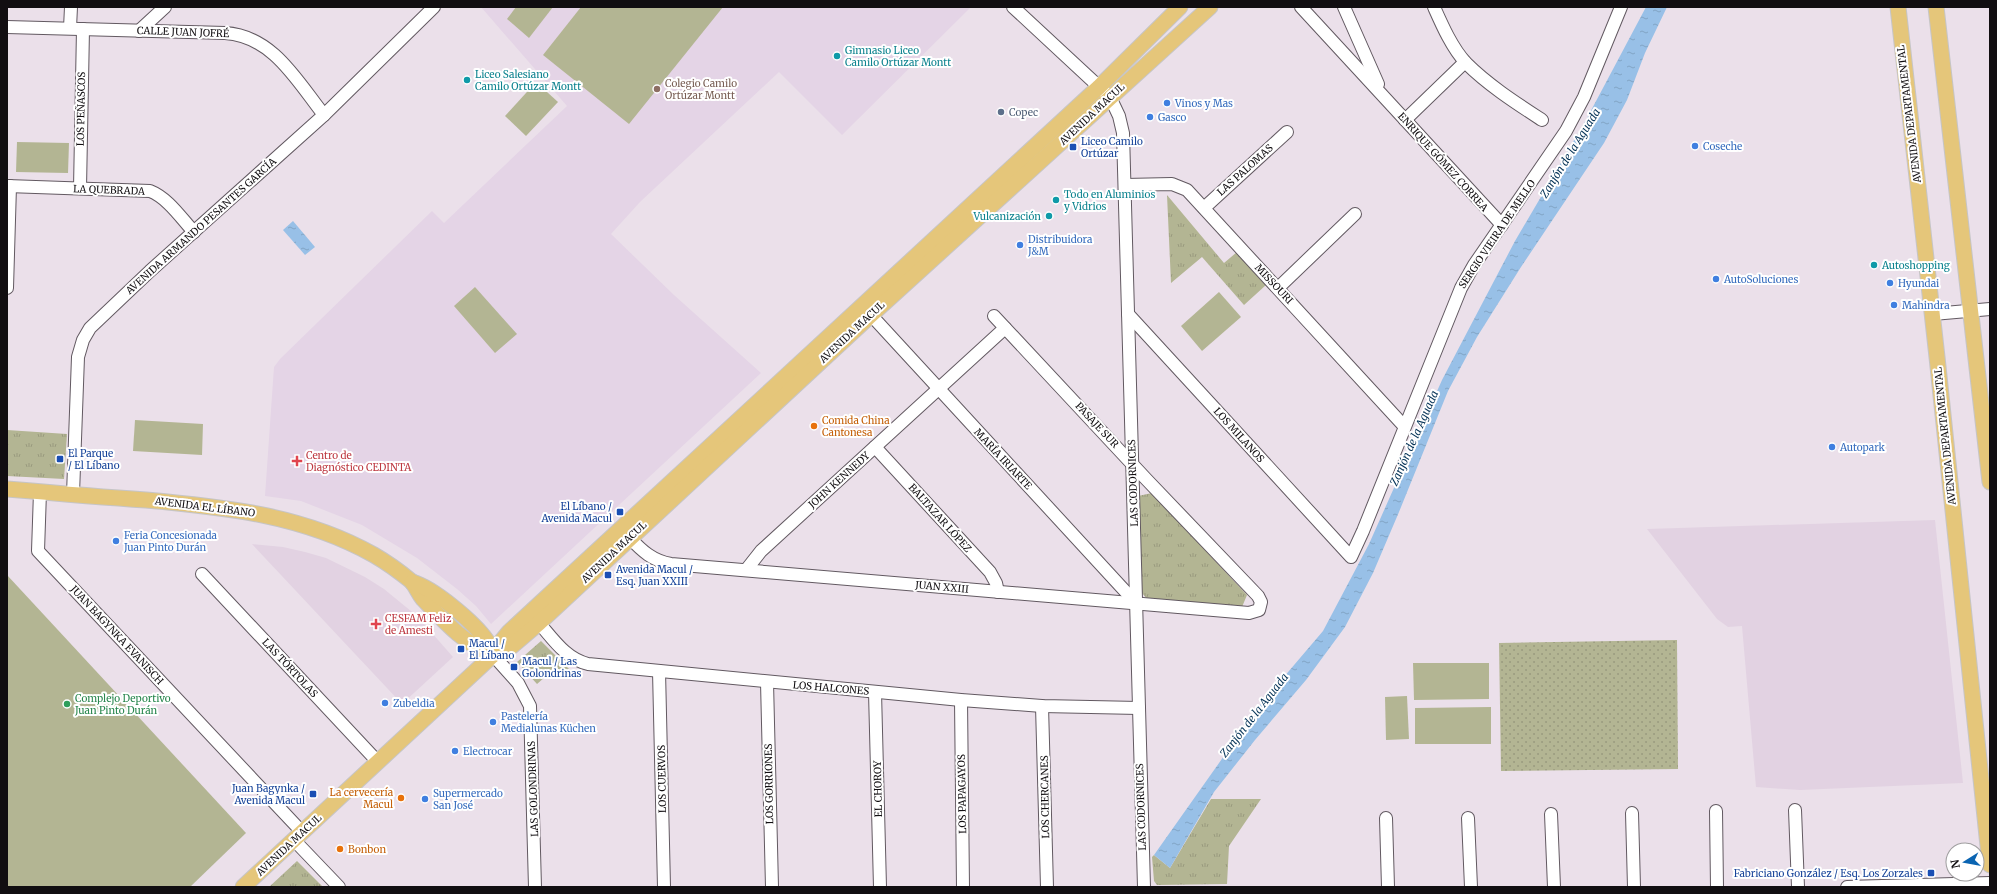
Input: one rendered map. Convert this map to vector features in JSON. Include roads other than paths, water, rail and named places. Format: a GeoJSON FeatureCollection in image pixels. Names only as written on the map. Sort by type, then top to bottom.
{"type":"FeatureCollection","features":[{"type":"Feature","properties":{"kind":"main road","name":"AVENIDA MACUL"},"geometry":{"type":"LineString","coordinates":[[493,655],[500,642],[509,632],[1099,87],[1180,7]]}},
{"type":"Feature","properties":{"kind":"main road","name":"AVENIDA MACUL"},"geometry":{"type":"LineString","coordinates":[[243,887],[493,655],[512,646],[539,623],[871,315],[1210,7]]}},
{"type":"Feature","properties":{"kind":"main road","name":"AVENIDA DEPARTAMENTAL"},"geometry":{"type":"LineString","coordinates":[[1898,7],[1933,314],[1990,866]]}},
{"type":"Feature","properties":{"kind":"main road"},"geometry":{"type":"LineString","coordinates":[[1936,7],[1972,311],[1990,482]]}},
{"type":"Feature","properties":{"kind":"main road","name":"AVENIDA EL LÍBANO"},"geometry":{"type":"LineString","coordinates":[[7,489],[228,508],[286,520],[322,531],[375,556],[412,582],[423,598],[465,640],[477,648],[493,655]]}},
{"type":"Feature","properties":{"kind":"street"},"geometry":{"type":"LineString","coordinates":[[70,28],[71,7]]}},
{"type":"Feature","properties":{"kind":"street"},"geometry":{"type":"LineString","coordinates":[[139,31],[165,7]]}},
{"type":"Feature","properties":{"kind":"street","name":"LAS CODORNICES"},"geometry":{"type":"LineString","coordinates":[[1013,7],[1110,97],[1121,124],[1125,185],[1144,887]]}},
{"type":"Feature","properties":{"kind":"street","name":"ENRIQUE GÓMEZ CORREA"},"geometry":{"type":"LineString","coordinates":[[1301,7],[1502,225]]}},
{"type":"Feature","properties":{"kind":"street","name":"ENRIQUE GÓMEZ CORREA"},"geometry":{"type":"LineString","coordinates":[[1344,7],[1357,41],[1385,98]]}},
{"type":"Feature","properties":{"kind":"street"},"geometry":{"type":"LineString","coordinates":[[1434,7],[1445,32],[1465,62],[1512,100],[1542,120]]}},
{"type":"Feature","properties":{"kind":"street","name":"SERGIO VIEIRA DE MELLO"},"geometry":{"type":"LineString","coordinates":[[1351,557],[1363,531],[1404,426],[1461,288],[1556,147],[1574,115],[1621,7]]}},
{"type":"Feature","properties":{"kind":"street","name":"AVENIDA ARMANDO PESANTES GARCÍA"},"geometry":{"type":"LineString","coordinates":[[73,494],[78,356],[83,340],[100,317],[324,115],[428,9]]}},
{"type":"Feature","properties":{"kind":"street","name":"CALLE JUAN JOFRÉ"},"geometry":{"type":"LineString","coordinates":[[7,27],[225,33],[250,38],[274,53],[324,115]]}},
{"type":"Feature","properties":{"kind":"street","name":"LOS PEÑASCOS"},"geometry":{"type":"LineString","coordinates":[[80,188],[83,29]]}},
{"type":"Feature","properties":{"kind":"street"},"geometry":{"type":"LineString","coordinates":[[1405,120],[1465,62]]}},
{"type":"Feature","properties":{"kind":"street","name":"LAS PALOMAS"},"geometry":{"type":"LineString","coordinates":[[1204,208],[1287,132]]}},
{"type":"Feature","properties":{"kind":"street","name":"MISSOURI"},"geometry":{"type":"LineString","coordinates":[[1125,185],[1177,185],[1187,190],[1404,426]]}},
{"type":"Feature","properties":{"kind":"street"},"geometry":{"type":"LineString","coordinates":[[7,288],[8,186]]}},
{"type":"Feature","properties":{"kind":"street","name":"LA QUEBRADA"},"geometry":{"type":"LineString","coordinates":[[8,186],[150,191],[159,194],[194,232]]}},
{"type":"Feature","properties":{"kind":"street"},"geometry":{"type":"LineString","coordinates":[[1278,288],[1355,214]]}},
{"type":"Feature","properties":{"kind":"street"},"geometry":{"type":"LineString","coordinates":[[1933,314],[1990,309]]}},
{"type":"Feature","properties":{"kind":"street","name":"LOS MILANOS"},"geometry":{"type":"LineString","coordinates":[[1128,314],[1351,557]]}},
{"type":"Feature","properties":{"kind":"street","name":"MARÍA IRIARTE"},"geometry":{"type":"LineString","coordinates":[[871,315],[1136,603]]}},
{"type":"Feature","properties":{"kind":"street","name":"PASAJE SUR"},"geometry":{"type":"LineString","coordinates":[[994,316],[1258,596],[1260,599],[1260,606]]}},
{"type":"Feature","properties":{"kind":"street","name":"JOHN KENNEDY"},"geometry":{"type":"LineString","coordinates":[[746,570],[757,555],[1005,328]]}},
{"type":"Feature","properties":{"kind":"street","name":"BALTAZAR LÓPEZ"},"geometry":{"type":"LineString","coordinates":[[875,447],[990,572],[996,583],[998,592]]}},
{"type":"Feature","properties":{"kind":"street","name":"JUAN BAGYNKA EVANISCH"},"geometry":{"type":"LineString","coordinates":[[40,492],[38,551],[298,836],[340,887]]}},
{"type":"Feature","properties":{"kind":"street","name":"JUAN XXIII"},"geometry":{"type":"LineString","coordinates":[[630,538],[647,555],[662,562],[1252,613],[1260,606]]}},
{"type":"Feature","properties":{"kind":"street","name":"LAS TÓRTOLAS"},"geometry":{"type":"LineString","coordinates":[[202,574],[378,762]]}},
{"type":"Feature","properties":{"kind":"street","name":"LOS HALCONES"},"geometry":{"type":"LineString","coordinates":[[539,623],[568,654],[577,661],[588,664],[961,700],[1042,706],[1139,708]]}},
{"type":"Feature","properties":{"kind":"street","name":"LAS GOLONDRINAS"},"geometry":{"type":"LineString","coordinates":[[493,655],[518,683],[530,706],[535,887]]}},
{"type":"Feature","properties":{"kind":"street","name":"LOS CUERVOS"},"geometry":{"type":"LineString","coordinates":[[659,671],[664,887]]}},
{"type":"Feature","properties":{"kind":"street","name":"LOS GORRIONES"},"geometry":{"type":"LineString","coordinates":[[767,682],[772,887]]}},
{"type":"Feature","properties":{"kind":"street","name":"EL CHOROY"},"geometry":{"type":"LineString","coordinates":[[875,692],[880,887]]}},
{"type":"Feature","properties":{"kind":"street","name":"LOS PAPAGAYOS"},"geometry":{"type":"LineString","coordinates":[[961,700],[963,887]]}},
{"type":"Feature","properties":{"kind":"street","name":"LOS CHERCANES"},"geometry":{"type":"LineString","coordinates":[[1042,706],[1047,887]]}},
{"type":"Feature","properties":{"kind":"street"},"geometry":{"type":"LineString","coordinates":[[1794,810],[1798,887]]}},
{"type":"Feature","properties":{"kind":"street"},"geometry":{"type":"LineString","coordinates":[[1716,811],[1718,887]]}},
{"type":"Feature","properties":{"kind":"street"},"geometry":{"type":"LineString","coordinates":[[1632,813],[1634,887]]}},
{"type":"Feature","properties":{"kind":"street"},"geometry":{"type":"LineString","coordinates":[[1551,814],[1554,887]]}},
{"type":"Feature","properties":{"kind":"street"},"geometry":{"type":"LineString","coordinates":[[1386,818],[1388,887]]}},
{"type":"Feature","properties":{"kind":"street"},"geometry":{"type":"LineString","coordinates":[[1468,818],[1471,887]]}},
{"type":"Feature","properties":{"kind":"street"},"geometry":{"type":"LineString","coordinates":[[1847,887],[1990,883]]}},
{"type":"Feature","properties":{"kind":"water","name":"Zanjón de la Aguada"},"geometry":{"type":"Polygon","coordinates":[[[1646,7],[1667,7],[1645,53],[1627,100],[1604,143],[1521,267],[1477,337],[1448,391],[1373,573],[1345,627],[1306,680],[1255,740],[1214,792],[1170,868],[1154,855],[1260,705],[1323,631],[1369,544],[1442,380],[1515,241],[1586,120],[1646,7]]]}},
{"type":"Feature","properties":{"kind":"water"},"geometry":{"type":"Polygon","coordinates":[[[293,221],[315,247],[305,255],[283,230],[293,221]]]}},
{"type":"Feature","properties":{"kind":"place","name":"Gimnasio Liceo Camilo Ortúzar Montt"},"geometry":{"type":"Point","coordinates":[837,56]}},
{"type":"Feature","properties":{"kind":"place","name":"Liceo Salesiano Camilo Ortúzar Montt"},"geometry":{"type":"Point","coordinates":[467,80]}},
{"type":"Feature","properties":{"kind":"place","name":"Colegio Camilo Ortúzar Montt"},"geometry":{"type":"Point","coordinates":[657,89]}},
{"type":"Feature","properties":{"kind":"place","name":"Vinos y Mas"},"geometry":{"type":"Point","coordinates":[1167,103]}},
{"type":"Feature","properties":{"kind":"place","name":"Copec"},"geometry":{"type":"Point","coordinates":[1001,112]}},
{"type":"Feature","properties":{"kind":"place","name":"Gasco"},"geometry":{"type":"Point","coordinates":[1150,117]}},
{"type":"Feature","properties":{"kind":"place","name":"Coseche"},"geometry":{"type":"Point","coordinates":[1695,146]}},
{"type":"Feature","properties":{"kind":"place","name":"Liceo Camilo Ortúzar"},"geometry":{"type":"Point","coordinates":[1073,147]}},
{"type":"Feature","properties":{"kind":"place","name":"Todo en Aluminios y Vidrios"},"geometry":{"type":"Point","coordinates":[1056,200]}},
{"type":"Feature","properties":{"kind":"place","name":"Vulcanización"},"geometry":{"type":"Point","coordinates":[1049,216]}},
{"type":"Feature","properties":{"kind":"place","name":"Distribuidora J&M"},"geometry":{"type":"Point","coordinates":[1020,245]}},
{"type":"Feature","properties":{"kind":"place","name":"Autoshopping"},"geometry":{"type":"Point","coordinates":[1874,265]}},
{"type":"Feature","properties":{"kind":"place","name":"AutoSoluciones"},"geometry":{"type":"Point","coordinates":[1716,279]}},
{"type":"Feature","properties":{"kind":"place","name":"Hyundai"},"geometry":{"type":"Point","coordinates":[1890,283]}},
{"type":"Feature","properties":{"kind":"place","name":"Mahindra"},"geometry":{"type":"Point","coordinates":[1894,305]}},
{"type":"Feature","properties":{"kind":"place","name":"Comida China Cantonesa"},"geometry":{"type":"Point","coordinates":[814,426]}},
{"type":"Feature","properties":{"kind":"place","name":"Autopark"},"geometry":{"type":"Point","coordinates":[1832,447]}},
{"type":"Feature","properties":{"kind":"place","name":"El Parque / El Líbano"},"geometry":{"type":"Point","coordinates":[60,459]}},
{"type":"Feature","properties":{"kind":"place","name":"Centro de Diagnóstico CEDINTA"},"geometry":{"type":"Point","coordinates":[297,461]}},
{"type":"Feature","properties":{"kind":"place","name":"El Líbano / Avenida Macul"},"geometry":{"type":"Point","coordinates":[620,512]}},
{"type":"Feature","properties":{"kind":"place","name":"Feria Concesionada Juan Pinto Durán"},"geometry":{"type":"Point","coordinates":[116,541]}},
{"type":"Feature","properties":{"kind":"place","name":"Avenida Macul / Esq. Juan XXIII"},"geometry":{"type":"Point","coordinates":[608,575]}},
{"type":"Feature","properties":{"kind":"place","name":"CESFAM Feliz de Amesti"},"geometry":{"type":"Point","coordinates":[376,624]}},
{"type":"Feature","properties":{"kind":"place","name":"Macul / El Líbano"},"geometry":{"type":"Point","coordinates":[461,649]}},
{"type":"Feature","properties":{"kind":"place","name":"Macul / Las Golondrinas"},"geometry":{"type":"Point","coordinates":[514,667]}},
{"type":"Feature","properties":{"kind":"place","name":"Zubeldia"},"geometry":{"type":"Point","coordinates":[385,703]}},
{"type":"Feature","properties":{"kind":"place","name":"Complejo Deportivo Juan Pinto Durán"},"geometry":{"type":"Point","coordinates":[67,704]}},
{"type":"Feature","properties":{"kind":"place","name":"Pastelería Medialunas Küchen"},"geometry":{"type":"Point","coordinates":[493,722]}},
{"type":"Feature","properties":{"kind":"place","name":"Electrocar"},"geometry":{"type":"Point","coordinates":[455,751]}},
{"type":"Feature","properties":{"kind":"place","name":"Juan Bagynka / Avenida Macul"},"geometry":{"type":"Point","coordinates":[313,794]}},
{"type":"Feature","properties":{"kind":"place","name":"La cervecería Macul"},"geometry":{"type":"Point","coordinates":[401,798]}},
{"type":"Feature","properties":{"kind":"place","name":"Supermercado San José"},"geometry":{"type":"Point","coordinates":[425,799]}},
{"type":"Feature","properties":{"kind":"place","name":"Bonbon"},"geometry":{"type":"Point","coordinates":[340,849]}},
{"type":"Feature","properties":{"kind":"place","name":"Fabriciano González / Esq. Los Zorzales"},"geometry":{"type":"Point","coordinates":[1931,873]}}]}
